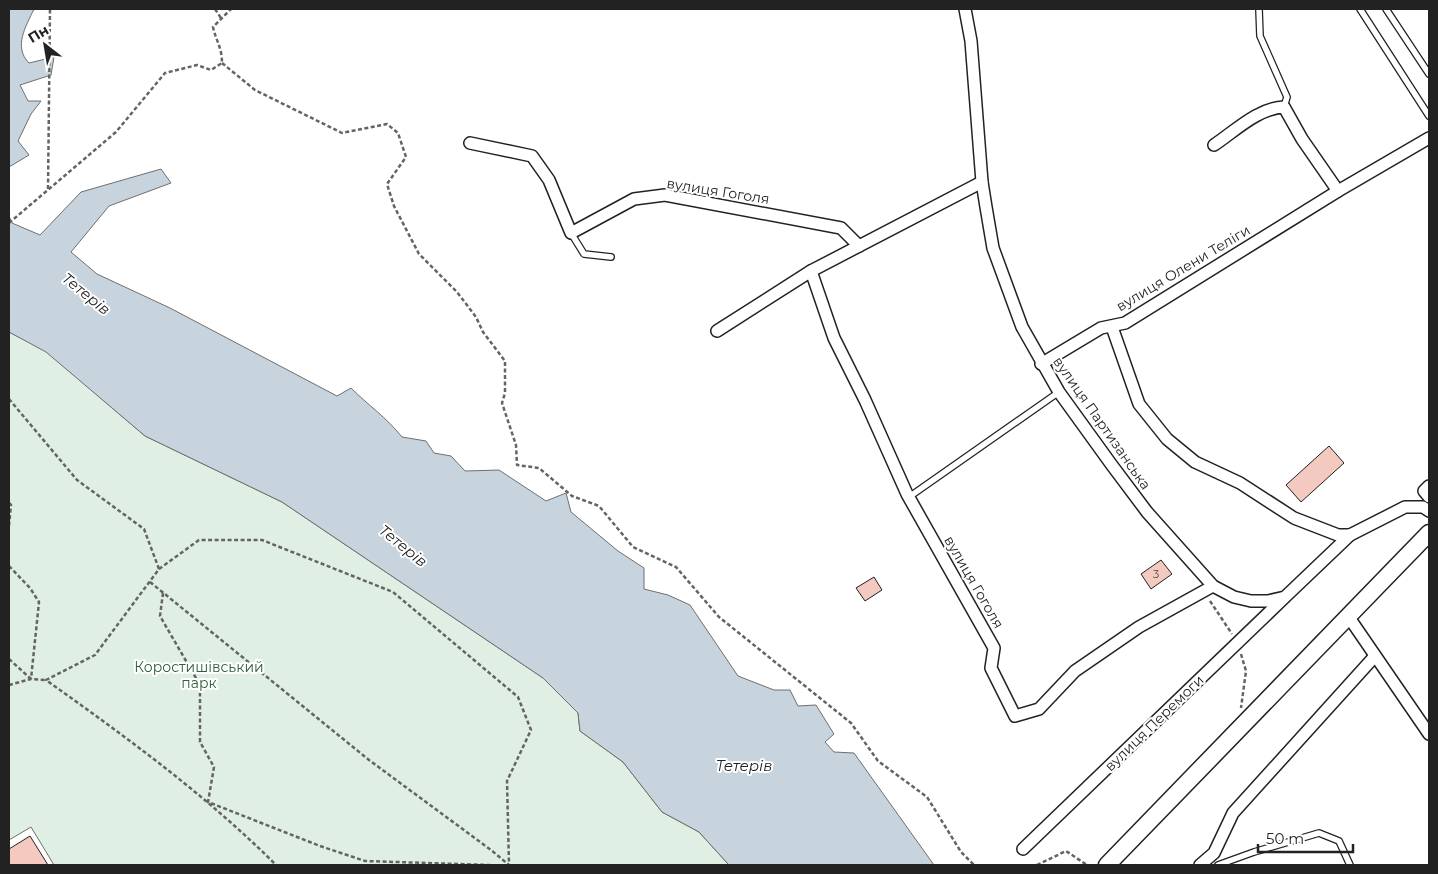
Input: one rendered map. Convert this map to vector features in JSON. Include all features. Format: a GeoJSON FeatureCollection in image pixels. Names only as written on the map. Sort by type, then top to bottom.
{"type":"FeatureCollection","features":[{"type":"Feature","properties":{"kind":"main road"},"geometry":{"type":"LineString","coordinates":[[1107,865],[1429,533]]}},
{"type":"Feature","properties":{"kind":"street","name":"вулиця Партизанська"},"geometry":{"type":"LineString","coordinates":[[965,9],[972,42],[982,182],[993,248],[1022,327],[1042,364],[1059,392],[1147,512],[1213,586],[1234,597],[1251,602],[1285,597]]}},
{"type":"Feature","properties":{"kind":"street"},"geometry":{"type":"LineString","coordinates":[[1214,145],[1250,119],[1273,107],[1284,107],[1302,139],[1338,191]]}},
{"type":"Feature","properties":{"kind":"street","name":"вулиця Олени Теліги"},"geometry":{"type":"LineString","coordinates":[[1042,364],[1101,328],[1125,323],[1338,191],[1429,138]]}},
{"type":"Feature","properties":{"kind":"street"},"geometry":{"type":"LineString","coordinates":[[470,143],[532,156],[549,180],[572,233]]}},
{"type":"Feature","properties":{"kind":"street"},"geometry":{"type":"LineString","coordinates":[[717,331],[812,271],[982,182]]}},
{"type":"Feature","properties":{"kind":"street","name":"вулиця Гоголя"},"geometry":{"type":"LineString","coordinates":[[572,233],[634,199],[665,195],[841,228],[859,246]]}},
{"type":"Feature","properties":{"kind":"street","name":"вулиця Гоголя"},"geometry":{"type":"LineString","coordinates":[[812,271],[834,338],[865,400],[909,497],[994,648],[991,668],[1015,716],[1039,709],[1075,671],[1139,627],[1213,586]]}},
{"type":"Feature","properties":{"kind":"street"},"geometry":{"type":"LineString","coordinates":[[1112,327],[1139,404],[1167,439],[1194,462],[1240,483],[1294,518],[1338,536],[1350,535]]}},
{"type":"Feature","properties":{"kind":"street"},"geometry":{"type":"LineString","coordinates":[[1429,486],[1424,492],[1429,497]]}},
{"type":"Feature","properties":{"kind":"street"},"geometry":{"type":"LineString","coordinates":[[1285,597],[1350,535],[1404,507],[1423,507],[1429,511]]}},
{"type":"Feature","properties":{"kind":"street","name":"вулиця Перемоги"},"geometry":{"type":"LineString","coordinates":[[1024,849],[1285,597]]}},
{"type":"Feature","properties":{"kind":"street"},"geometry":{"type":"LineString","coordinates":[[1348,616],[1429,734]]}},
{"type":"Feature","properties":{"kind":"street"},"geometry":{"type":"LineString","coordinates":[[1200,865],[1214,853],[1233,813],[1375,656]]}},
{"type":"Feature","properties":{"kind":"lane"},"geometry":{"type":"LineString","coordinates":[[1259,9],[1260,36],[1288,97],[1284,107]]}},
{"type":"Feature","properties":{"kind":"lane"},"geometry":{"type":"LineString","coordinates":[[1360,9],[1429,116]]}},
{"type":"Feature","properties":{"kind":"lane"},"geometry":{"type":"LineString","coordinates":[[1386,9],[1429,74]]}},
{"type":"Feature","properties":{"kind":"lane"},"geometry":{"type":"LineString","coordinates":[[572,233],[584,254],[611,258]]}},
{"type":"Feature","properties":{"kind":"lane"},"geometry":{"type":"LineString","coordinates":[[909,497],[1059,392]]}},
{"type":"Feature","properties":{"kind":"lane"},"geometry":{"type":"LineString","coordinates":[[1218,865],[1254,852],[1301,840],[1319,833],[1338,841],[1350,865]]}},
{"type":"Feature","properties":{"kind":"path"},"geometry":{"type":"LineString","coordinates":[[48,189],[50,9]]}},
{"type":"Feature","properties":{"kind":"path"},"geometry":{"type":"LineString","coordinates":[[215,9],[222,18]]}},
{"type":"Feature","properties":{"kind":"path"},"geometry":{"type":"LineString","coordinates":[[222,63],[222,47],[215,37],[214,27],[231,9]]}},
{"type":"Feature","properties":{"kind":"path"},"geometry":{"type":"LineString","coordinates":[[10,222],[116,132],[165,73],[197,64],[211,70],[222,63]]}},
{"type":"Feature","properties":{"kind":"path"},"geometry":{"type":"LineString","coordinates":[[222,63],[256,90],[342,133],[387,124],[398,133],[406,157],[387,184],[394,206],[419,254],[457,292],[476,317],[483,332],[504,361],[506,393],[502,403],[516,445],[517,465],[539,468],[572,496],[599,506],[634,547],[676,567],[719,617],[850,723],[878,761],[927,797],[961,852],[974,865]]}},
{"type":"Feature","properties":{"kind":"path"},"geometry":{"type":"LineString","coordinates":[[9,399],[77,480],[144,529],[159,569]]}},
{"type":"Feature","properties":{"kind":"path"},"geometry":{"type":"LineString","coordinates":[[9,503],[11,505],[9,526]]}},
{"type":"Feature","properties":{"kind":"path"},"geometry":{"type":"LineString","coordinates":[[9,685],[30,679],[46,680],[95,655],[159,569],[199,540],[262,540],[393,592],[518,697],[531,730],[507,781],[509,865]]}},
{"type":"Feature","properties":{"kind":"path"},"geometry":{"type":"LineString","coordinates":[[9,566],[30,588],[39,602],[30,679]]}},
{"type":"Feature","properties":{"kind":"path"},"geometry":{"type":"LineString","coordinates":[[150,582],[369,760],[509,865]]}},
{"type":"Feature","properties":{"kind":"path"},"geometry":{"type":"LineString","coordinates":[[163,593],[160,616],[200,685],[200,742],[214,767],[208,802]]}},
{"type":"Feature","properties":{"kind":"path"},"geometry":{"type":"LineString","coordinates":[[9,658],[30,679]]}},
{"type":"Feature","properties":{"kind":"path"},"geometry":{"type":"LineString","coordinates":[[46,680],[143,749],[208,802],[276,865]]}},
{"type":"Feature","properties":{"kind":"path"},"geometry":{"type":"LineString","coordinates":[[208,802],[320,846],[365,861],[490,865]]}},
{"type":"Feature","properties":{"kind":"path"},"geometry":{"type":"LineString","coordinates":[[1037,865],[1066,851],[1087,865]]}},
{"type":"Feature","properties":{"kind":"green space","name":"Коростишівський парк"},"geometry":{"type":"Polygon","coordinates":[[[9,332],[46,351],[145,436],[282,502],[543,678],[578,713],[580,731],[623,762],[662,812],[699,832],[729,865],[54,865],[31,827],[9,840],[9,332]]]}},
{"type":"Feature","properties":{"kind":"water"},"geometry":{"type":"Polygon","coordinates":[[[9,9],[34,9],[22,36],[21,43],[24,57],[29,63],[54,57],[51,75],[20,85],[28,101],[41,101],[31,114],[18,141],[29,155],[9,167],[9,9]]]}},
{"type":"Feature","properties":{"kind":"water","name":"Тетерів"},"geometry":{"type":"Polygon","coordinates":[[[161,169],[171,183],[109,206],[71,252],[97,274],[170,308],[337,396],[351,388],[402,437],[426,441],[434,453],[451,456],[465,471],[499,470],[546,501],[566,493],[571,512],[618,551],[644,568],[644,589],[668,595],[690,605],[738,676],[774,690],[790,690],[798,706],[816,705],[834,734],[825,742],[834,752],[854,753],[934,865],[729,865],[699,832],[662,812],[623,762],[580,731],[578,713],[543,678],[282,502],[145,436],[46,352],[9,332],[9,216],[12,223],[40,235],[81,192],[161,169]]]}},
{"type":"Feature","properties":{"kind":"building"},"geometry":{"type":"Polygon","coordinates":[[[1329,446],[1344,463],[1301,502],[1286,485],[1329,446]]]}},
{"type":"Feature","properties":{"kind":"building"},"geometry":{"type":"Polygon","coordinates":[[[1161,560],[1172,574],[1151,589],[1141,574],[1161,560]]]}},
{"type":"Feature","properties":{"kind":"building"},"geometry":{"type":"Polygon","coordinates":[[[874,577],[882,590],[865,601],[856,588],[874,577]]]}},
{"type":"Feature","properties":{"kind":"building"},"geometry":{"type":"Polygon","coordinates":[[[30,836],[48,865],[9,865],[9,849],[30,836]]]}}]}
